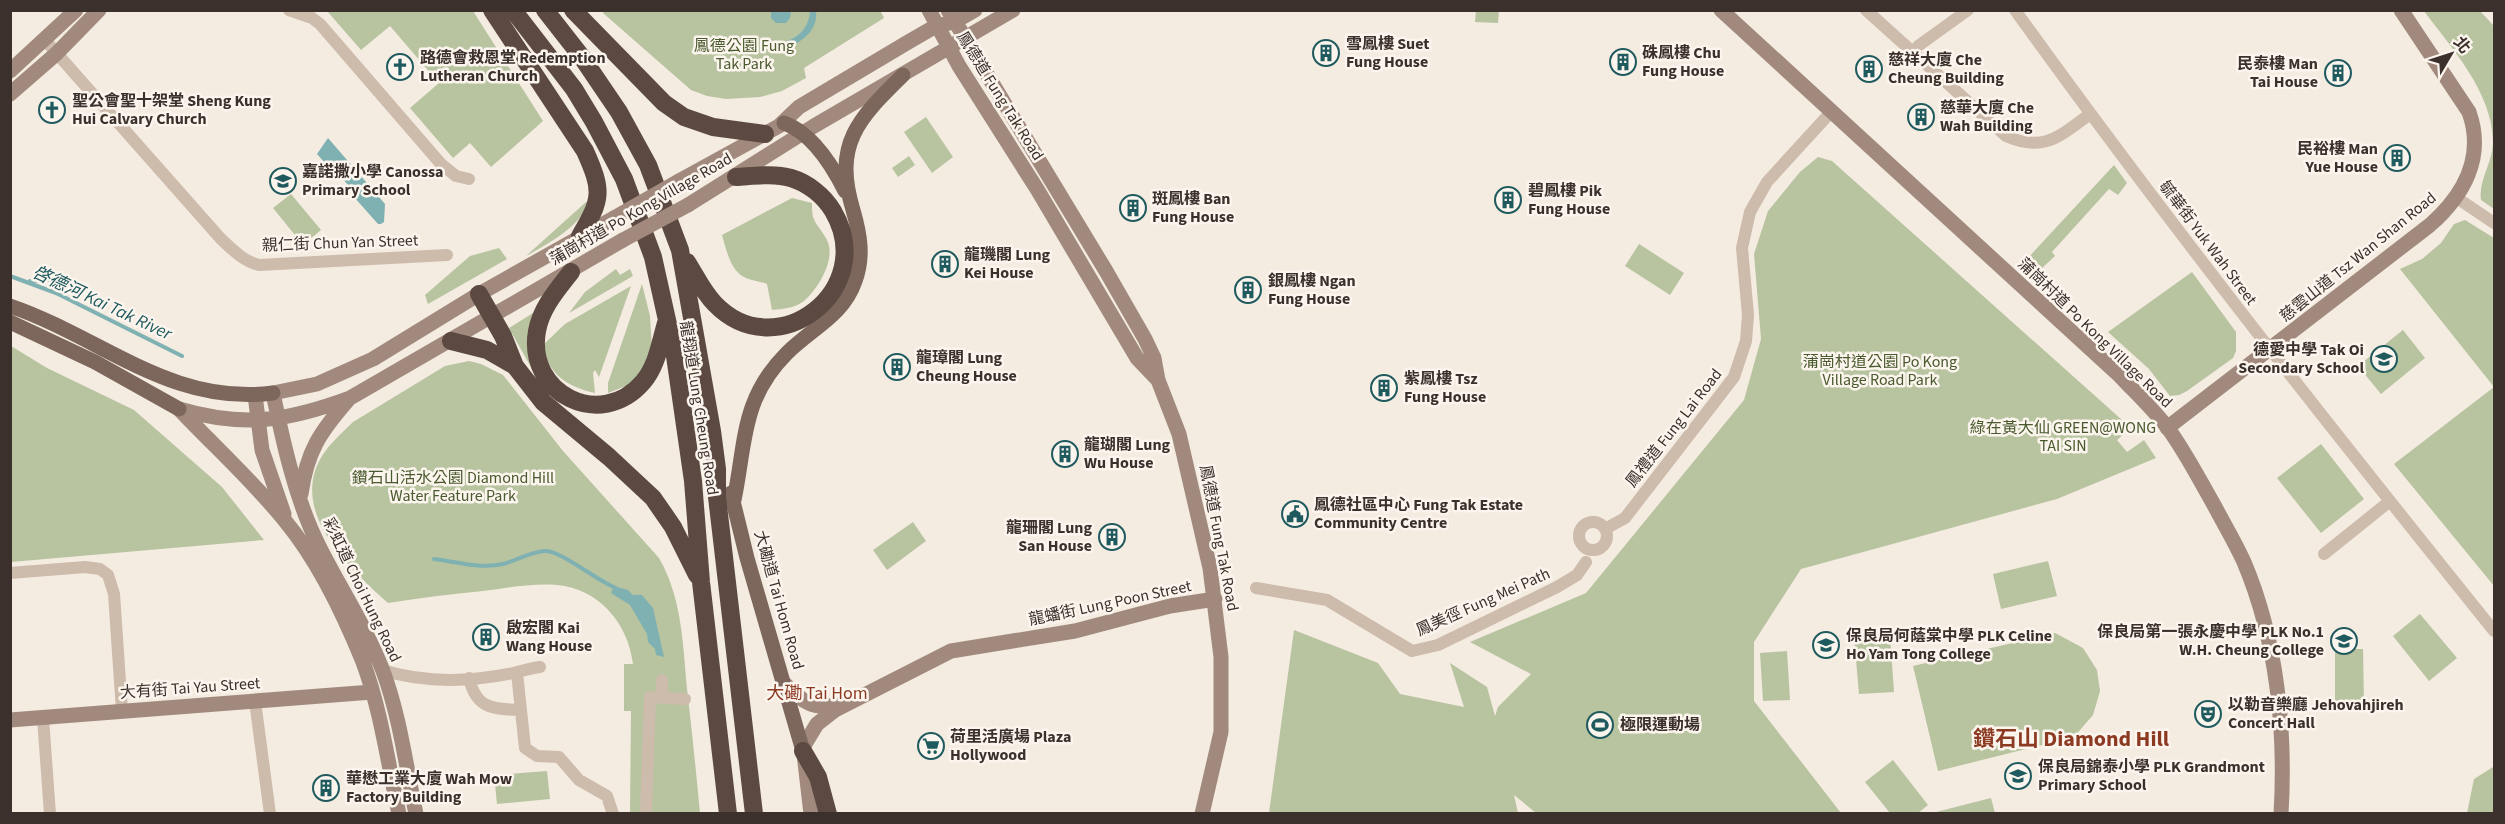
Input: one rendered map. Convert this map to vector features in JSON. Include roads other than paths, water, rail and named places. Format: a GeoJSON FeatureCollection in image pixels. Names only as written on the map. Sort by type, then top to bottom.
{"type":"FeatureCollection","features":[{"type":"Feature","properties":{"kind":"highway"},"geometry":{"type":"LineString","coordinates":[[492,10],[585,151],[594,171],[598,187],[597,204],[580,237]]}},
{"type":"Feature","properties":{"kind":"highway","name":"龍翔道 Lung Cheung Road"},"geometry":{"type":"LineString","coordinates":[[513,10],[574,89],[624,179],[653,257],[675,356],[693,481],[701,582],[728,813]]}},
{"type":"Feature","properties":{"kind":"highway","name":"龍翔道 Lung Cheung Road"},"geometry":{"type":"LineString","coordinates":[[545,10],[619,112],[648,165],[680,250],[717,469],[717,497],[754,813]]}},
{"type":"Feature","properties":{"kind":"highway"},"geometry":{"type":"LineString","coordinates":[[573,10],[664,103],[684,117],[713,127],[765,134]]}},
{"type":"Feature","properties":{"kind":"highway"},"geometry":{"type":"LineString","coordinates":[[680,250],[715,304],[742,322],[772,327],[792,324],[812,313],[828,299],[841,275],[845,256],[844,236],[830,207],[809,186],[791,178],[772,175],[736,177]]}},
{"type":"Feature","properties":{"kind":"highway"},"geometry":{"type":"LineString","coordinates":[[571,272],[545,308],[538,325],[536,345],[539,363],[545,376],[558,391],[568,398],[600,405],[616,402],[632,393],[643,383],[654,366],[666,323]]}},
{"type":"Feature","properties":{"kind":"highway"},"geometry":{"type":"LineString","coordinates":[[479,294],[509,348],[515,366],[543,402],[609,457],[653,498],[673,527],[701,582]]}},
{"type":"Feature","properties":{"kind":"highway"},"geometry":{"type":"LineString","coordinates":[[451,341],[486,350],[515,366]]}},
{"type":"Feature","properties":{"kind":"highway"},"geometry":{"type":"LineString","coordinates":[[803,749],[818,777],[828,813]]}},
{"type":"Feature","properties":{"kind":"main road"},"geometry":{"type":"LineString","coordinates":[[10,71],[76,10]]}},
{"type":"Feature","properties":{"kind":"main road"},"geometry":{"type":"LineString","coordinates":[[10,94],[56,54],[99,10]]}},
{"type":"Feature","properties":{"kind":"main road","name":"鳳德道 Fung Tak Road"},"geometry":{"type":"LineString","coordinates":[[929,10],[949,48],[1137,358],[1158,380]]}},
{"type":"Feature","properties":{"kind":"main road","name":"蒲崗村道 Po Kong Village Road"},"geometry":{"type":"LineString","coordinates":[[273,393],[317,384],[373,359],[479,294],[784,123],[799,107],[951,16],[975,10]]}},
{"type":"Feature","properties":{"kind":"main road","name":"蒲崗村道 Po Kong Village Road"},"geometry":{"type":"LineString","coordinates":[[278,418],[302,415],[350,398],[736,177],[752,164],[803,132],[1013,10]]}},
{"type":"Feature","properties":{"kind":"main road","name":"蒲崗村道 Po Kong Village Road"},"geometry":{"type":"LineString","coordinates":[[1721,10],[2120,376],[2168,428],[2235,545],[2250,579],[2259,608],[2270,650],[2279,705],[2283,750],[2281,813]]}},
{"type":"Feature","properties":{"kind":"main road","name":"慈雲山道 Tsz Wan Shan Road"},"geometry":{"type":"LineString","coordinates":[[2168,428],[2430,225],[2457,198],[2474,161],[2475,139],[2472,120],[2460,96],[2401,10]]}},
{"type":"Feature","properties":{"kind":"main road","name":"鳳德道 Fung Tak Road"},"geometry":{"type":"LineString","coordinates":[[951,16],[1106,270],[1151,351],[1158,380],[1179,434],[1210,568],[1221,657],[1221,732],[1202,813]]}},
{"type":"Feature","properties":{"kind":"main road"},"geometry":{"type":"LineString","coordinates":[[734,500],[745,429],[758,394],[787,353],[835,315],[855,282],[860,249],[846,170],[854,132],[864,115],[903,75]]}},
{"type":"Feature","properties":{"kind":"main road"},"geometry":{"type":"LineString","coordinates":[[784,123],[803,132],[838,176],[850,202]]}},
{"type":"Feature","properties":{"kind":"main road"},"geometry":{"type":"LineString","coordinates":[[10,306],[69,331],[176,383],[216,393],[255,395],[273,393]]}},
{"type":"Feature","properties":{"kind":"main road","name":"彩虹道 Choi Hung Road"},"geometry":{"type":"LineString","coordinates":[[10,322],[95,362],[179,409],[288,524],[330,592],[363,663],[372,692],[399,813]]}},
{"type":"Feature","properties":{"kind":"main road","name":"彩虹道 Choi Hung Road"},"geometry":{"type":"LineString","coordinates":[[273,393],[300,498],[318,545],[354,609],[392,698],[416,813]]}},
{"type":"Feature","properties":{"kind":"main road","name":"彩虹道 Choi Hung Road"},"geometry":{"type":"LineString","coordinates":[[255,395],[262,450],[288,524]]}},
{"type":"Feature","properties":{"kind":"main road"},"geometry":{"type":"LineString","coordinates":[[300,498],[306,466],[322,430],[350,398]]}},
{"type":"Feature","properties":{"kind":"main road","name":"彩虹道 Choi Hung Road"},"geometry":{"type":"LineString","coordinates":[[179,409],[227,419],[278,418]]}},
{"type":"Feature","properties":{"kind":"main road","name":"大磡道 Tai Hom Road"},"geometry":{"type":"LineString","coordinates":[[717,469],[734,500],[747,558],[803,749],[811,813]]}},
{"type":"Feature","properties":{"kind":"main road","name":"龍蟠街 Lung Poon Street"},"geometry":{"type":"LineString","coordinates":[[803,749],[817,724],[845,704],[951,651],[1075,631],[1170,606],[1215,599]]}},
{"type":"Feature","properties":{"kind":"main road"},"geometry":{"type":"LineString","coordinates":[[372,692],[379,686],[382,670]]}},
{"type":"Feature","properties":{"kind":"main road","name":"龍蟠街 Lung Poon Street"},"geometry":{"type":"LineString","coordinates":[[784,684],[809,705],[845,704]]}},
{"type":"Feature","properties":{"kind":"main road","name":"大有街 Tai Yau Street"},"geometry":{"type":"LineString","coordinates":[[10,720],[372,692]]}},
{"type":"Feature","properties":{"kind":"street"},"geometry":{"type":"LineString","coordinates":[[289,10],[312,18],[320,24],[441,164],[456,176],[469,179]]}},
{"type":"Feature","properties":{"kind":"street"},"geometry":{"type":"LineString","coordinates":[[1866,10],[2006,136],[2023,143],[2044,142],[2055,138],[2090,115]]}},
{"type":"Feature","properties":{"kind":"street"},"geometry":{"type":"LineString","coordinates":[[1918,46],[1968,10]]}},
{"type":"Feature","properties":{"kind":"street","name":"毓華街 Yuk Wah Street"},"geometry":{"type":"LineString","coordinates":[[2015,10],[2090,115],[2269,350],[2494,631]]}},
{"type":"Feature","properties":{"kind":"street","name":"親仁街 Chun Yan Street"},"geometry":{"type":"LineString","coordinates":[[45,40],[129,138],[221,240],[239,256],[259,265],[447,255]]}},
{"type":"Feature","properties":{"kind":"street","name":"鳳禮道 Fung Lai Road"},"geometry":{"type":"LineString","coordinates":[[1605,529],[1625,518],[1734,377],[1746,341],[1748,315],[1742,248],[1750,212],[1767,182],[1831,112]]}},
{"type":"Feature","properties":{"kind":"street"},"geometry":{"type":"LineString","coordinates":[[2457,198],[2494,223]]}},
{"type":"Feature","properties":{"kind":"street"},"geometry":{"type":"LineString","coordinates":[[2324,554],[2390,501]]}},
{"type":"Feature","properties":{"kind":"street","name":"鳳美徑 Fung Mei Path"},"geometry":{"type":"LineString","coordinates":[[1256,588],[1327,600],[1413,651],[1438,645],[1557,587],[1577,575],[1586,562]]}},
{"type":"Feature","properties":{"kind":"street"},"geometry":{"type":"LineString","coordinates":[[10,573],[85,567],[100,569],[108,575],[114,594],[123,711]]}},
{"type":"Feature","properties":{"kind":"street"},"geometry":{"type":"LineString","coordinates":[[382,670],[416,680],[517,673],[540,667]]}},
{"type":"Feature","properties":{"kind":"street"},"geometry":{"type":"LineString","coordinates":[[517,673],[523,741],[528,752],[537,756],[559,757],[579,780],[607,796],[613,813]]}},
{"type":"Feature","properties":{"kind":"street"},"geometry":{"type":"LineString","coordinates":[[469,678],[475,696],[483,705],[520,710]]}},
{"type":"Feature","properties":{"kind":"street"},"geometry":{"type":"LineString","coordinates":[[662,680],[662,697]]}},
{"type":"Feature","properties":{"kind":"street"},"geometry":{"type":"LineString","coordinates":[[646,813],[650,697],[685,699]]}},
{"type":"Feature","properties":{"kind":"street"},"geometry":{"type":"LineString","coordinates":[[255,701],[270,813]]}},
{"type":"Feature","properties":{"kind":"street"},"geometry":{"type":"LineString","coordinates":[[43,718],[50,813]]}},
{"type":"Feature","properties":{"kind":"water"},"geometry":{"type":"Polygon","coordinates":[[[771,10],[791,11],[790,18],[786,23],[776,23],[771,18],[771,10]]]}},
{"type":"Feature","properties":{"kind":"water"},"geometry":{"type":"Polygon","coordinates":[[[810,11],[816,11],[816,17],[809,34],[788,47],[787,41],[806,26],[810,11]]]}},
{"type":"Feature","properties":{"kind":"water"},"geometry":{"type":"Polygon","coordinates":[[[328,138],[385,204],[384,222],[381,224],[378,224],[354,197],[354,192],[342,178],[338,178],[317,154],[328,138]]]}},
{"type":"Feature","properties":{"kind":"water"},"geometry":{"type":"Polygon","coordinates":[[[614,586],[628,590],[633,595],[642,595],[653,608],[664,657],[656,655],[655,649],[648,642],[647,634],[630,605],[611,593],[614,586]]]}},
{"type":"Feature","properties":{"kind":"waterway","name":"啓德河 Kai Tak River"},"geometry":{"type":"LineString","coordinates":[[10,276],[56,293],[182,356]]}},
{"type":"Feature","properties":{"kind":"waterway"},"geometry":{"type":"LineString","coordinates":[[30,281],[62,279]]}},
{"type":"Feature","properties":{"kind":"waterway"},"geometry":{"type":"LineString","coordinates":[[434,559],[486,566],[508,563],[536,552],[547,551],[562,556],[616,588]]}},
{"type":"Feature","properties":{"kind":"place","name":"雪鳳樓 Suet Fung House"},"geometry":{"type":"Point","coordinates":[1326,53]}},
{"type":"Feature","properties":{"kind":"place","name":"硃鳳樓 Chu Fung House"},"geometry":{"type":"Point","coordinates":[1623,62]}},
{"type":"Feature","properties":{"kind":"place","name":"路德會救恩堂 Redemption Lutheran Church"},"geometry":{"type":"Point","coordinates":[400,67]}},
{"type":"Feature","properties":{"kind":"place","name":"慈祥大廈 Che Cheung Building"},"geometry":{"type":"Point","coordinates":[1869,69]}},
{"type":"Feature","properties":{"kind":"place","name":"民泰樓 Man Tai House"},"geometry":{"type":"Point","coordinates":[2338,73]}},
{"type":"Feature","properties":{"kind":"place","name":"聖公會聖十架堂 Sheng Kung Hui Calvary Church"},"geometry":{"type":"Point","coordinates":[52,110]}},
{"type":"Feature","properties":{"kind":"place","name":"慈華大廈 Che Wah Building"},"geometry":{"type":"Point","coordinates":[1921,117]}},
{"type":"Feature","properties":{"kind":"place","name":"民裕樓 Man Yue House"},"geometry":{"type":"Point","coordinates":[2397,158]}},
{"type":"Feature","properties":{"kind":"place","name":"嘉諾撒小學 Canossa Primary School"},"geometry":{"type":"Point","coordinates":[283,181]}},
{"type":"Feature","properties":{"kind":"place","name":"碧鳳樓 Pik Fung House"},"geometry":{"type":"Point","coordinates":[1508,200]}},
{"type":"Feature","properties":{"kind":"place","name":"斑鳳樓 Ban Fung House"},"geometry":{"type":"Point","coordinates":[1133,208]}},
{"type":"Feature","properties":{"kind":"place","name":"龍璣閣 Lung Kei House"},"geometry":{"type":"Point","coordinates":[945,264]}},
{"type":"Feature","properties":{"kind":"place","name":"銀鳳樓 Ngan Fung House"},"geometry":{"type":"Point","coordinates":[1248,290]}},
{"type":"Feature","properties":{"kind":"place","name":"德愛中學 Tak Oi Secondary School"},"geometry":{"type":"Point","coordinates":[2384,359]}},
{"type":"Feature","properties":{"kind":"place","name":"龍璋閣 Lung Cheung House"},"geometry":{"type":"Point","coordinates":[897,367]}},
{"type":"Feature","properties":{"kind":"place","name":"紫鳳樓 Tsz Fung House"},"geometry":{"type":"Point","coordinates":[1384,388]}},
{"type":"Feature","properties":{"kind":"place","name":"龍瑚閣 Lung Wu House"},"geometry":{"type":"Point","coordinates":[1065,454]}},
{"type":"Feature","properties":{"kind":"place","name":"鳳德社區中心 Fung Tak Estate Community Centre"},"geometry":{"type":"Point","coordinates":[1295,514]}},
{"type":"Feature","properties":{"kind":"place","name":"龍珊閣 Lung San House"},"geometry":{"type":"Point","coordinates":[1112,537]}},
{"type":"Feature","properties":{"kind":"place","name":"啟宏閣 Kai Wang House"},"geometry":{"type":"Point","coordinates":[486,637]}},
{"type":"Feature","properties":{"kind":"place","name":"保良局第一張永慶中學 PLK No.1 W.H. Cheung College"},"geometry":{"type":"Point","coordinates":[2344,641]}},
{"type":"Feature","properties":{"kind":"place","name":"保良局何蔭棠中學 PLK Celine Ho Yam Tong College"},"geometry":{"type":"Point","coordinates":[1826,645]}},
{"type":"Feature","properties":{"kind":"place","name":"以勒音樂廳 Jehovahjireh Concert Hall"},"geometry":{"type":"Point","coordinates":[2208,714]}},
{"type":"Feature","properties":{"kind":"place","name":"極限運動場"},"geometry":{"type":"Point","coordinates":[1600,725]}},
{"type":"Feature","properties":{"kind":"place","name":"荷里活廣場 Plaza Hollywood"},"geometry":{"type":"Point","coordinates":[931,746]}},
{"type":"Feature","properties":{"kind":"place","name":"保良局錦泰小學 PLK Grandmont Primary School"},"geometry":{"type":"Point","coordinates":[2018,776]}},
{"type":"Feature","properties":{"kind":"place","name":"華懋工業大廈 Wah Mow Factory Building"},"geometry":{"type":"Point","coordinates":[326,788]}},
{"type":"Feature","properties":{"kind":"district","name":"大磡 Tai Hom"},"geometry":{"type":"Point","coordinates":[817,693]}},
{"type":"Feature","properties":{"kind":"district","name":"鑽石山 Diamond Hill"},"geometry":{"type":"Point","coordinates":[2071,739]}},
{"type":"Feature","properties":{"kind":"park label","name":"鳳德公園 Fung Tak Park"},"geometry":{"type":"Point","coordinates":[744,55]}},
{"type":"Feature","properties":{"kind":"park label","name":"蒲崗村道公園 Po Kong Village Road Park"},"geometry":{"type":"Point","coordinates":[1880,371]}},
{"type":"Feature","properties":{"kind":"park label","name":"綠在⿈⼤仙 GREEN@WONG TAI SIN"},"geometry":{"type":"Point","coordinates":[2063,437]}},
{"type":"Feature","properties":{"kind":"park label","name":"鑽石山活水公園 Diamond Hill Water Feature Park"},"geometry":{"type":"Point","coordinates":[453,487]}}]}
